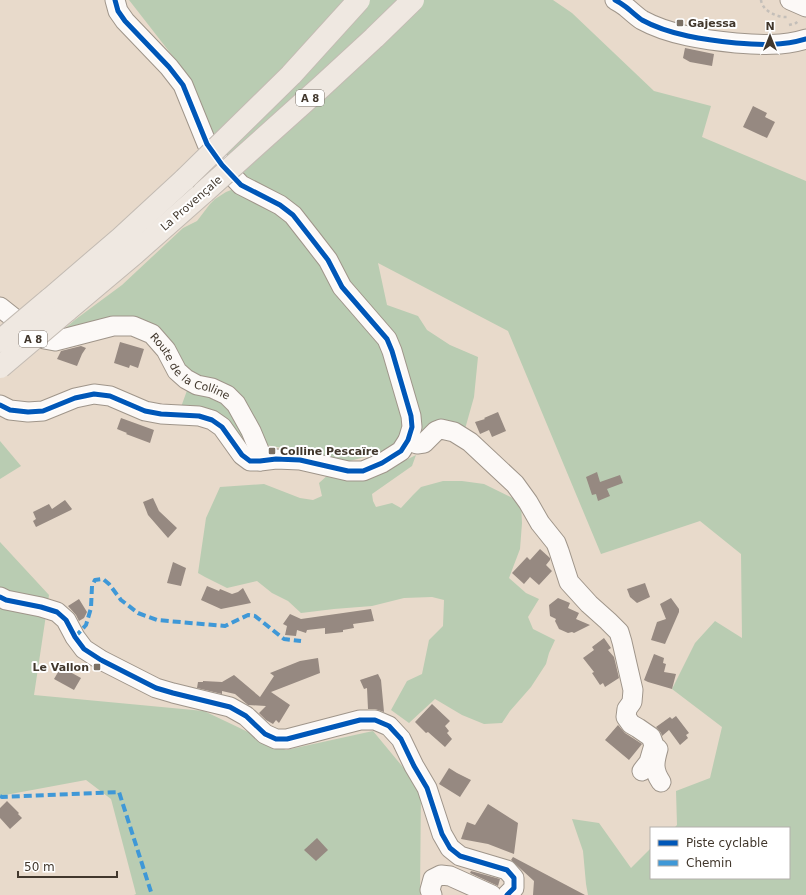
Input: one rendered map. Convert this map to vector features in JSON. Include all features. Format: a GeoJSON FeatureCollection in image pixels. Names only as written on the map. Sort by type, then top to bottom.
{"type":"FeatureCollection","features":[{"type":"Feature","properties":{"kind":"highway","name":"La Provençale"},"geometry":{"type":"LineString","coordinates":[[0,367],[121,238],[185,179],[291,75],[359,0]]}},
{"type":"Feature","properties":{"kind":"highway","name":"La Provençale"},"geometry":{"type":"LineString","coordinates":[[0,341],[58,305],[135,253],[322,86],[413,0]]}},
{"type":"Feature","properties":{"kind":"street"},"geometry":{"type":"LineString","coordinates":[[0,405],[10,410],[28,412],[44,410],[75,398],[94,394],[110,396],[145,410],[161,414],[199,416],[212,420],[222,427],[242,455],[250,460],[300,460],[348,471],[363,471],[382,463],[401,451],[408,440],[412,427],[411,416],[392,351],[386,339],[342,287],[328,260],[293,215],[280,205],[241,185],[222,165],[207,144],[183,85],[169,67],[125,21],[118,10],[115,0]]}},
{"type":"Feature","properties":{"kind":"street"},"geometry":{"type":"LineString","coordinates":[[615,0],[646,22],[694,38],[757,44],[805,42]]}},
{"type":"Feature","properties":{"kind":"street","name":"Route de la Colline"},"geometry":{"type":"LineString","coordinates":[[0,307],[39,338],[55,341],[113,326],[133,326],[152,334],[166,350],[178,372],[186,379],[197,385],[212,388],[227,395],[236,404],[251,431],[259,450],[260,461]]}},
{"type":"Feature","properties":{"kind":"street"},"geometry":{"type":"LineString","coordinates":[[408,440],[416,444],[424,443],[436,431],[441,429],[454,432],[470,442],[515,484],[528,502],[540,523],[556,543],[569,582],[619,632],[633,690],[632,702],[627,709],[626,717],[631,724],[650,737],[654,745],[657,745],[659,748],[655,761],[655,774],[661,782]]}},
{"type":"Feature","properties":{"kind":"street"},"geometry":{"type":"LineString","coordinates":[[0,597],[6,600],[41,607],[57,612],[66,620],[75,637],[84,649],[101,660],[156,688],[230,707],[246,716],[265,734],[276,739],[286,738],[360,720],[375,720],[389,726],[401,738],[414,766],[427,788],[442,834],[450,848],[460,856],[507,870],[514,878],[514,888],[507,895]]}},
{"type":"Feature","properties":{"kind":"street"},"geometry":{"type":"LineString","coordinates":[[642,771],[649,762],[654,745]]}},
{"type":"Feature","properties":{"kind":"street"},"geometry":{"type":"LineString","coordinates":[[432,895],[430,890],[433,879],[441,875],[450,876],[492,895]]}},
{"type":"Feature","properties":{"kind":"path"},"geometry":{"type":"LineString","coordinates":[[761,0],[761,4],[768,12],[784,18],[797,8]]}},
{"type":"Feature","properties":{"kind":"green space"},"geometry":{"type":"Polygon","coordinates":[[[129,0],[553,0],[572,13],[654,91],[711,106],[702,137],[806,181],[806,895],[588,895],[583,851],[572,819],[599,823],[631,868],[650,849],[650,879],[790,879],[790,827],[675,827],[677,825],[676,791],[710,778],[722,727],[672,689],[695,643],[715,621],[742,638],[741,554],[700,521],[601,554],[508,331],[378,263],[387,305],[418,316],[427,330],[450,345],[478,357],[474,397],[465,429],[346,462],[305,452],[243,441],[181,407],[193,374],[184,369],[157,331],[56,336],[76,319],[122,285],[183,228],[197,221],[215,199],[236,188],[189,77],[129,0]]]}},
{"type":"Feature","properties":{"kind":"green space"},"geometry":{"type":"Polygon","coordinates":[[[0,441],[21,466],[0,479],[0,441]]]}},
{"type":"Feature","properties":{"kind":"green space"},"geometry":{"type":"Polygon","coordinates":[[[416,455],[412,466],[372,494],[376,507],[392,503],[401,508],[421,487],[443,481],[462,481],[484,484],[521,502],[522,523],[520,549],[509,578],[526,593],[539,599],[528,617],[533,629],[555,640],[546,664],[531,687],[510,711],[502,723],[484,724],[462,715],[435,699],[409,723],[391,710],[407,681],[422,674],[429,640],[443,626],[444,600],[432,597],[404,598],[372,606],[301,613],[288,601],[272,593],[257,581],[227,588],[198,573],[206,518],[220,487],[264,484],[300,498],[313,500],[322,496],[319,483],[329,474],[372,477],[416,455]]]}},
{"type":"Feature","properties":{"kind":"green space"},"geometry":{"type":"Polygon","coordinates":[[[0,542],[49,595],[34,695],[204,711],[286,750],[373,731],[421,789],[420,895],[134,895],[136,894],[111,799],[86,780],[0,796],[0,542]]]}},
{"type":"Feature","properties":{"kind":"building"},"geometry":{"type":"Polygon","coordinates":[[[685,48],[714,54],[712,66],[690,62],[683,58],[685,48]]]}},
{"type":"Feature","properties":{"kind":"building"},"geometry":{"type":"Polygon","coordinates":[[[753,106],[767,113],[765,117],[775,122],[767,138],[743,127],[753,106]]]}},
{"type":"Feature","properties":{"kind":"building"},"geometry":{"type":"Polygon","coordinates":[[[120,342],[144,349],[138,368],[130,365],[129,368],[114,363],[120,342]]]}},
{"type":"Feature","properties":{"kind":"building"},"geometry":{"type":"Polygon","coordinates":[[[81,346],[86,348],[77,366],[57,359],[61,351],[81,346]]]}},
{"type":"Feature","properties":{"kind":"building"},"geometry":{"type":"Polygon","coordinates":[[[498,412],[506,431],[492,437],[489,430],[480,434],[475,422],[485,419],[484,418],[498,412]]]}},
{"type":"Feature","properties":{"kind":"building"},"geometry":{"type":"Polygon","coordinates":[[[121,418],[154,430],[150,443],[117,429],[121,418]]]}},
{"type":"Feature","properties":{"kind":"building"},"geometry":{"type":"Polygon","coordinates":[[[597,472],[600,482],[620,475],[623,483],[607,489],[610,496],[598,501],[596,494],[592,495],[586,477],[597,472]]]}},
{"type":"Feature","properties":{"kind":"building"},"geometry":{"type":"Polygon","coordinates":[[[153,498],[159,511],[177,528],[168,538],[148,515],[143,502],[153,498]]]}},
{"type":"Feature","properties":{"kind":"building"},"geometry":{"type":"Polygon","coordinates":[[[65,500],[72,509],[71,510],[36,527],[33,521],[36,519],[33,512],[49,504],[52,509],[65,500]]]}},
{"type":"Feature","properties":{"kind":"building"},"geometry":{"type":"Polygon","coordinates":[[[540,549],[550,558],[546,565],[552,571],[539,585],[530,577],[524,584],[512,573],[527,557],[530,560],[540,549]]]}},
{"type":"Feature","properties":{"kind":"building"},"geometry":{"type":"Polygon","coordinates":[[[173,562],[186,568],[181,586],[167,583],[173,562]]]}},
{"type":"Feature","properties":{"kind":"building"},"geometry":{"type":"Polygon","coordinates":[[[645,583],[650,597],[637,603],[630,597],[627,589],[645,583]]]}},
{"type":"Feature","properties":{"kind":"building"},"geometry":{"type":"Polygon","coordinates":[[[207,586],[232,594],[243,588],[251,603],[221,609],[201,600],[207,586]]]}},
{"type":"Feature","properties":{"kind":"building"},"geometry":{"type":"Polygon","coordinates":[[[558,598],[570,603],[568,608],[579,613],[576,619],[590,625],[574,633],[568,633],[559,629],[555,621],[556,619],[550,616],[549,605],[558,598]]]}},
{"type":"Feature","properties":{"kind":"building"},"geometry":{"type":"Polygon","coordinates":[[[671,598],[679,609],[679,612],[665,644],[651,640],[657,622],[666,619],[660,604],[671,598]]]}},
{"type":"Feature","properties":{"kind":"building"},"geometry":{"type":"Polygon","coordinates":[[[79,599],[87,612],[84,618],[79,621],[68,606],[79,599]]]}},
{"type":"Feature","properties":{"kind":"building"},"geometry":{"type":"Polygon","coordinates":[[[371,609],[374,621],[353,624],[354,628],[343,630],[343,632],[325,634],[325,628],[307,630],[306,633],[297,630],[296,636],[285,635],[287,626],[283,624],[290,614],[301,619],[371,609]]]}},
{"type":"Feature","properties":{"kind":"building"},"geometry":{"type":"Polygon","coordinates":[[[604,638],[611,648],[608,650],[614,657],[619,678],[605,687],[603,683],[600,685],[592,673],[594,672],[583,658],[594,650],[592,647],[604,638]]]}},
{"type":"Feature","properties":{"kind":"building"},"geometry":{"type":"Polygon","coordinates":[[[654,654],[664,658],[663,663],[666,664],[664,672],[676,674],[672,689],[644,680],[654,654]]]}},
{"type":"Feature","properties":{"kind":"building"},"geometry":{"type":"Polygon","coordinates":[[[318,658],[320,673],[271,692],[290,705],[279,723],[276,720],[273,724],[259,713],[266,706],[248,705],[235,694],[222,691],[222,694],[197,688],[198,682],[222,682],[234,675],[260,697],[274,676],[270,673],[300,661],[318,658]]]}},
{"type":"Feature","properties":{"kind":"building"},"geometry":{"type":"Polygon","coordinates":[[[61,667],[81,678],[74,690],[54,679],[61,667]]]}},
{"type":"Feature","properties":{"kind":"building"},"geometry":{"type":"Polygon","coordinates":[[[378,674],[381,680],[384,712],[375,709],[368,709],[367,688],[364,689],[360,680],[378,674]]]}},
{"type":"Feature","properties":{"kind":"building"},"geometry":{"type":"Polygon","coordinates":[[[432,704],[450,721],[445,726],[449,731],[447,733],[452,739],[445,747],[428,732],[426,733],[415,722],[432,704]]]}},
{"type":"Feature","properties":{"kind":"building"},"geometry":{"type":"Polygon","coordinates":[[[676,716],[689,733],[686,735],[688,738],[680,745],[669,730],[662,736],[656,727],[670,717],[672,719],[676,716]]]}},
{"type":"Feature","properties":{"kind":"building"},"geometry":{"type":"Polygon","coordinates":[[[618,725],[625,733],[642,744],[629,760],[605,740],[618,725]]]}},
{"type":"Feature","properties":{"kind":"building"},"geometry":{"type":"Polygon","coordinates":[[[449,768],[471,780],[460,797],[439,784],[449,768]]]}},
{"type":"Feature","properties":{"kind":"building"},"geometry":{"type":"Polygon","coordinates":[[[7,801],[22,818],[10,829],[0,818],[0,808],[7,801]]]}},
{"type":"Feature","properties":{"kind":"building"},"geometry":{"type":"Polygon","coordinates":[[[488,804],[518,823],[514,854],[488,844],[461,839],[467,822],[475,825],[488,804]]]}},
{"type":"Feature","properties":{"kind":"building"},"geometry":{"type":"Polygon","coordinates":[[[317,838],[328,850],[316,861],[304,850],[317,838]]]}},
{"type":"Feature","properties":{"kind":"building"},"geometry":{"type":"Polygon","coordinates":[[[513,857],[585,895],[533,895],[534,881],[511,860],[513,857]]]}},
{"type":"Feature","properties":{"kind":"building"},"geometry":{"type":"Polygon","coordinates":[[[471,871],[500,879],[498,886],[470,873],[471,871]]]}},
{"type":"Feature","properties":{"kind":"marked path"},"geometry":{"type":"LineString","coordinates":[[75,637],[86,625],[91,608],[92,586],[95,580],[103,579],[109,584],[121,600],[138,613],[157,620],[225,626],[248,615],[255,616],[284,639],[301,641]]}},
{"type":"Feature","properties":{"kind":"marked path"},"geometry":{"type":"LineString","coordinates":[[0,796],[119,792],[152,895]]}},
{"type":"Feature","properties":{"kind":"cycle path"},"geometry":{"type":"LineString","coordinates":[[0,405],[10,410],[28,412],[43,411],[75,398],[94,394],[110,396],[145,411],[161,414],[199,416],[212,420],[222,427],[242,455],[250,461],[276,459],[300,460],[348,471],[363,471],[382,463],[401,451],[408,440],[412,427],[411,416],[392,351],[387,339],[342,287],[328,260],[293,215],[280,205],[241,185],[222,165],[207,144],[183,85],[169,67],[125,21],[118,11],[115,0]]}},
{"type":"Feature","properties":{"kind":"cycle path"},"geometry":{"type":"LineString","coordinates":[[615,0],[642,20],[664,30],[688,36],[745,44],[780,44],[806,39]]}},
{"type":"Feature","properties":{"kind":"cycle path"},"geometry":{"type":"LineString","coordinates":[[0,597],[6,600],[41,607],[57,612],[66,620],[75,637],[84,649],[101,660],[156,688],[230,707],[246,716],[265,734],[276,739],[287,739],[360,720],[375,720],[389,726],[401,739],[427,788],[442,834],[450,848],[460,856],[507,870],[514,878],[514,888],[507,895]]}},
{"type":"Feature","properties":{"kind":"place","name":"Gajessa"},"geometry":{"type":"Point","coordinates":[680,23]}},
{"type":"Feature","properties":{"kind":"place","name":"Colline Pescaïre"},"geometry":{"type":"Point","coordinates":[272,451]}},
{"type":"Feature","properties":{"kind":"place","name":"Le Vallon"},"geometry":{"type":"Point","coordinates":[97,667]}}]}
